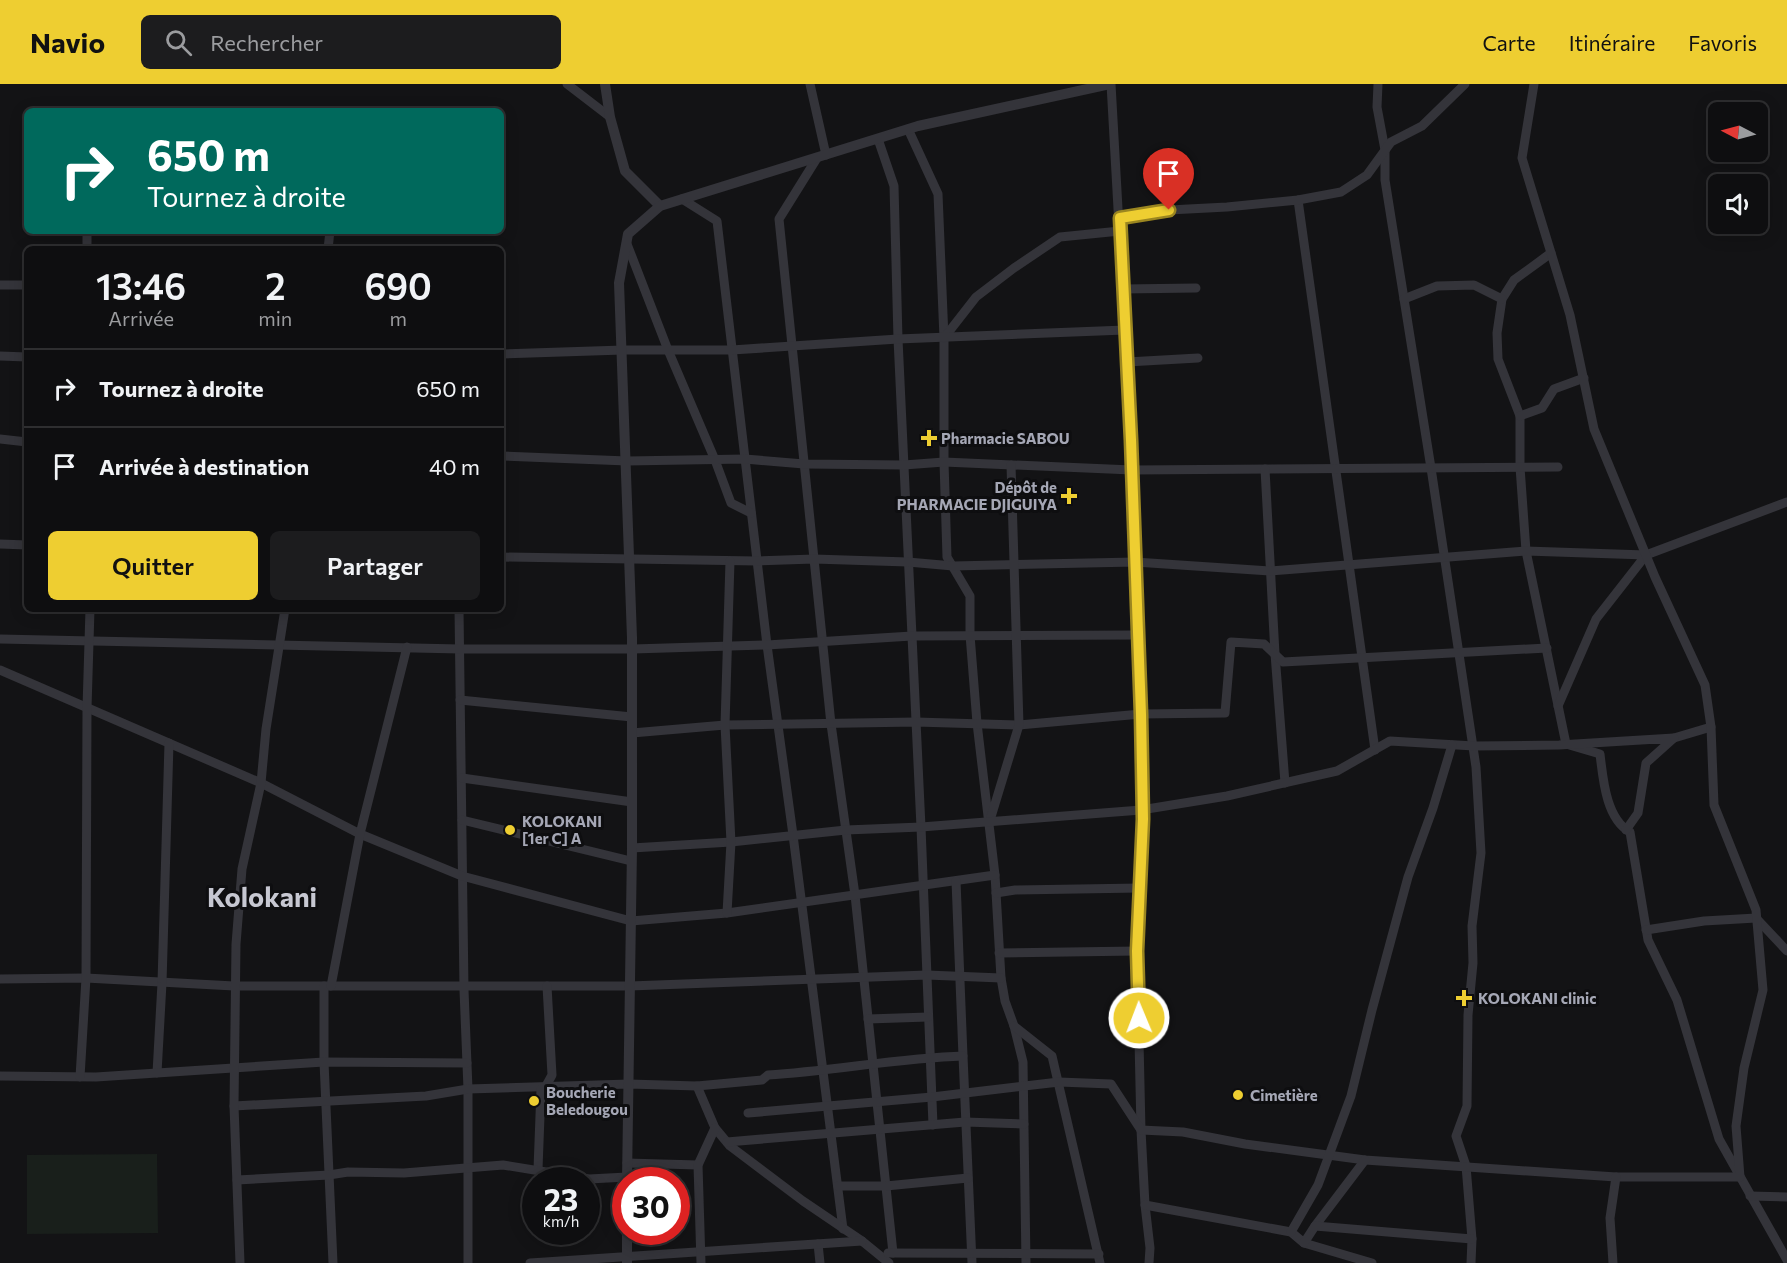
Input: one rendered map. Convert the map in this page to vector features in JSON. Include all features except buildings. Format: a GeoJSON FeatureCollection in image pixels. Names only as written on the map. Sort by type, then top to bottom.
{"type":"FeatureCollection","features":[{"type":"Feature","properties":{"kind":"street"},"geometry":{"type":"LineString","coordinates":[[567,84],[610,117]]}},
{"type":"Feature","properties":{"kind":"street"},"geometry":{"type":"LineString","coordinates":[[605,84],[610,117],[625,171],[660,206]]}},
{"type":"Feature","properties":{"kind":"street"},"geometry":{"type":"LineString","coordinates":[[810,84],[821,156],[779,219],[831,724],[855,895],[893,1253]]}},
{"type":"Feature","properties":{"kind":"street"},"geometry":{"type":"LineString","coordinates":[[627,1167],[633,649],[619,283],[628,234],[660,206],[682,199],[908,129],[1111,84],[1124,290],[1141,714],[1141,810],[1143,819],[1137,951],[1141,1130],[1150,1248],[1149,1263]]}},
{"type":"Feature","properties":{"kind":"street"},"geometry":{"type":"LineString","coordinates":[[1378,84],[1377,107],[1385,150],[1385,180],[1474,746],[1481,853],[1472,927],[1473,963],[1468,1015],[1467,1106],[1456,1136],[1466,1166],[1472,1239],[1471,1263]]}},
{"type":"Feature","properties":{"kind":"street"},"geometry":{"type":"LineString","coordinates":[[1120,218],[1169,210],[1298,200],[1341,192],[1367,175],[1391,142],[1422,126],[1465,84]]}},
{"type":"Feature","properties":{"kind":"street"},"geometry":{"type":"LineString","coordinates":[[1534,84],[1522,158],[1570,315],[1594,429],[1646,555],[1705,685],[1710,727],[1714,805],[1756,910],[1763,990],[1744,1068],[1736,1126],[1740,1177]]}},
{"type":"Feature","properties":{"kind":"street"},"geometry":{"type":"LineString","coordinates":[[908,129],[938,194],[944,338],[947,557],[970,596],[970,635],[977,723],[995,875],[1001,978],[1005,1001],[1023,1062],[1026,1258]]}},
{"type":"Feature","properties":{"kind":"street"},"geometry":{"type":"LineString","coordinates":[[878,139],[894,186],[898,339],[933,1125]]}},
{"type":"Feature","properties":{"kind":"street"},"geometry":{"type":"LineString","coordinates":[[682,199],[717,221],[766,645],[829,1106],[843,1229]]}},
{"type":"Feature","properties":{"kind":"street"},"geometry":{"type":"LineString","coordinates":[[1298,200],[1375,750]]}},
{"type":"Feature","properties":{"kind":"street"},"geometry":{"type":"LineString","coordinates":[[944,338],[976,297],[1060,237],[1120,231]]}},
{"type":"Feature","properties":{"kind":"street"},"geometry":{"type":"LineString","coordinates":[[627,244],[668,350],[715,460],[730,503],[751,513]]}},
{"type":"Feature","properties":{"kind":"street"},"geometry":{"type":"LineString","coordinates":[[1551,253],[1515,280],[1502,299],[1497,333],[1498,359],[1520,416],[1520,467],[1526,551],[1566,744]]}},
{"type":"Feature","properties":{"kind":"street"},"geometry":{"type":"LineString","coordinates":[[0,285],[24,285]]}},
{"type":"Feature","properties":{"kind":"street"},"geometry":{"type":"LineString","coordinates":[[1404,299],[1437,286],[1474,285],[1502,299]]}},
{"type":"Feature","properties":{"kind":"street"},"geometry":{"type":"LineString","coordinates":[[1124,290],[1196,288]]}},
{"type":"Feature","properties":{"kind":"street"},"geometry":{"type":"LineString","coordinates":[[504,354],[623,350],[732,350],[898,339],[1125,330]]}},
{"type":"Feature","properties":{"kind":"street"},"geometry":{"type":"LineString","coordinates":[[0,356],[24,357]]}},
{"type":"Feature","properties":{"kind":"street"},"geometry":{"type":"LineString","coordinates":[[1127,362],[1198,358]]}},
{"type":"Feature","properties":{"kind":"street"},"geometry":{"type":"LineString","coordinates":[[1520,416],[1542,408],[1554,389],[1584,378]]}},
{"type":"Feature","properties":{"kind":"street"},"geometry":{"type":"LineString","coordinates":[[0,439],[24,442]]}},
{"type":"Feature","properties":{"kind":"street"},"geometry":{"type":"LineString","coordinates":[[504,456],[627,461],[745,459],[804,464],[904,465],[944,462],[1132,470],[1558,467]]}},
{"type":"Feature","properties":{"kind":"street"},"geometry":{"type":"LineString","coordinates":[[989,822],[1019,725],[1011,465]]}},
{"type":"Feature","properties":{"kind":"street"},"geometry":{"type":"LineString","coordinates":[[1265,469],[1285,783]]}},
{"type":"Feature","properties":{"kind":"street"},"geometry":{"type":"LineString","coordinates":[[504,557],[730,561],[814,559],[953,566],[1135,562],[1270,571],[1526,551],[1646,555],[1787,502]]}},
{"type":"Feature","properties":{"kind":"street"},"geometry":{"type":"LineString","coordinates":[[0,544],[24,545]]}},
{"type":"Feature","properties":{"kind":"street"},"geometry":{"type":"LineString","coordinates":[[1558,706],[1596,619],[1646,555]]}},
{"type":"Feature","properties":{"kind":"street"},"geometry":{"type":"LineString","coordinates":[[727,913],[731,842],[725,725],[730,561]]}},
{"type":"Feature","properties":{"kind":"street"},"geometry":{"type":"LineString","coordinates":[[80,1077],[86,978],[87,708],[91,640],[90,612]]}},
{"type":"Feature","properties":{"kind":"street"},"geometry":{"type":"LineString","coordinates":[[240,1263],[234,1106],[234,986],[242,869],[261,783],[266,729],[285,612]]}},
{"type":"Feature","properties":{"kind":"street"},"geometry":{"type":"LineString","coordinates":[[459,612],[464,986],[468,1089],[468,1263]]}},
{"type":"Feature","properties":{"kind":"street"},"geometry":{"type":"LineString","coordinates":[[0,639],[460,649],[633,649],[766,645],[912,636],[1138,635]]}},
{"type":"Feature","properties":{"kind":"street"},"geometry":{"type":"LineString","coordinates":[[632,733],[725,725],[916,722],[1019,725],[1141,714],[1224,713],[1231,642],[1264,644],[1283,662],[1546,648]]}},
{"type":"Feature","properties":{"kind":"street"},"geometry":{"type":"LineString","coordinates":[[333,1263],[324,1062],[328,986],[360,834],[407,647]]}},
{"type":"Feature","properties":{"kind":"street"},"geometry":{"type":"LineString","coordinates":[[0,670],[261,783],[360,834],[462,876],[631,921],[727,913],[995,875]]}},
{"type":"Feature","properties":{"kind":"street"},"geometry":{"type":"LineString","coordinates":[[460,700],[632,717]]}},
{"type":"Feature","properties":{"kind":"street"},"geometry":{"type":"LineString","coordinates":[[632,848],[731,842],[846,830],[921,827],[1141,810],[1227,795],[1336,771],[1390,741],[1474,746],[1566,744],[1674,738],[1710,727]]}},
{"type":"Feature","properties":{"kind":"street"},"geometry":{"type":"LineString","coordinates":[[1626,830],[1638,813],[1646,763],[1674,738]]}},
{"type":"Feature","properties":{"kind":"street"},"geometry":{"type":"LineString","coordinates":[[156,1073],[162,983],[169,743]]}},
{"type":"Feature","properties":{"kind":"street"},"geometry":{"type":"LineString","coordinates":[[1566,744],[1600,754],[1603,781],[1610,807],[1626,830],[1630,832],[1648,940],[1677,1000],[1719,1139],[1787,1260]]}},
{"type":"Feature","properties":{"kind":"street"},"geometry":{"type":"LineString","coordinates":[[1291,1232],[1318,1185],[1351,1096],[1408,877],[1452,745]]}},
{"type":"Feature","properties":{"kind":"street"},"geometry":{"type":"LineString","coordinates":[[462,778],[632,802]]}},
{"type":"Feature","properties":{"kind":"street"},"geometry":{"type":"LineString","coordinates":[[462,820],[631,861]]}},
{"type":"Feature","properties":{"kind":"street"},"geometry":{"type":"LineString","coordinates":[[956,881],[972,1258]]}},
{"type":"Feature","properties":{"kind":"street"},"geometry":{"type":"LineString","coordinates":[[996,893],[1015,890],[1140,888]]}},
{"type":"Feature","properties":{"kind":"street"},"geometry":{"type":"LineString","coordinates":[[1646,930],[1704,921],[1756,918]]}},
{"type":"Feature","properties":{"kind":"street"},"geometry":{"type":"LineString","coordinates":[[1756,918],[1787,951]]}},
{"type":"Feature","properties":{"kind":"street"},"geometry":{"type":"LineString","coordinates":[[999,953],[1137,951]]}},
{"type":"Feature","properties":{"kind":"street"},"geometry":{"type":"LineString","coordinates":[[0,979],[86,978],[234,986],[630,986],[927,975],[1001,978]]}},
{"type":"Feature","properties":{"kind":"street"},"geometry":{"type":"LineString","coordinates":[[538,1167],[542,1089],[552,1074],[547,986]]}},
{"type":"Feature","properties":{"kind":"street"},"geometry":{"type":"LineString","coordinates":[[868,1019],[928,1017]]}},
{"type":"Feature","properties":{"kind":"street"},"geometry":{"type":"LineString","coordinates":[[877,1253],[972,1258],[1099,1259],[1052,1056],[1014,1026]]}},
{"type":"Feature","properties":{"kind":"street"},"geometry":{"type":"LineString","coordinates":[[234,1106],[426,1096],[468,1089],[629,1084],[697,1086],[762,1080],[768,1076],[930,1057],[963,1056]]}},
{"type":"Feature","properties":{"kind":"street"},"geometry":{"type":"LineString","coordinates":[[0,1076],[80,1077],[324,1062],[467,1063]]}},
{"type":"Feature","properties":{"kind":"street"},"geometry":{"type":"LineString","coordinates":[[748,1113],[1059,1082],[1112,1084],[1141,1130]]}},
{"type":"Feature","properties":{"kind":"street"},"geometry":{"type":"LineString","coordinates":[[697,1086],[715,1128],[727,1142],[889,1263]]}},
{"type":"Feature","properties":{"kind":"street"},"geometry":{"type":"LineString","coordinates":[[727,1142],[965,1122],[1024,1124]]}},
{"type":"Feature","properties":{"kind":"street"},"geometry":{"type":"LineString","coordinates":[[701,1263],[698,1165],[715,1128]]}},
{"type":"Feature","properties":{"kind":"street"},"geometry":{"type":"LineString","coordinates":[[1141,1130],[1183,1132],[1245,1144],[1365,1160],[1616,1177],[1740,1177]]}},
{"type":"Feature","properties":{"kind":"street"},"geometry":{"type":"LineString","coordinates":[[1304,1243],[1365,1160]]}},
{"type":"Feature","properties":{"kind":"street"},"geometry":{"type":"LineString","coordinates":[[627,1163],[698,1165]]}},
{"type":"Feature","properties":{"kind":"street"},"geometry":{"type":"LineString","coordinates":[[237,1180],[348,1172],[404,1173],[503,1165],[522,1167]]}},
{"type":"Feature","properties":{"kind":"street"},"geometry":{"type":"LineString","coordinates":[[1613,1263],[1610,1218],[1616,1177]]}},
{"type":"Feature","properties":{"kind":"street"},"geometry":{"type":"LineString","coordinates":[[838,1186],[886,1186],[968,1178]]}},
{"type":"Feature","properties":{"kind":"street"},"geometry":{"type":"LineString","coordinates":[[1750,1196],[1787,1197]]}},
{"type":"Feature","properties":{"kind":"street"},"geometry":{"type":"LineString","coordinates":[[1145,1204],[1291,1232],[1304,1243],[1372,1263]]}},
{"type":"Feature","properties":{"kind":"street"},"geometry":{"type":"LineString","coordinates":[[1315,1226],[1472,1239]]}},
{"type":"Feature","properties":{"kind":"street"},"geometry":{"type":"LineString","coordinates":[[530,1263],[627,1260],[701,1252],[862,1241]]}},
{"type":"Feature","properties":{"kind":"street"},"geometry":{"type":"LineString","coordinates":[[818,1244],[819,1263]]}},
{"type":"Feature","properties":{"kind":"shaded area"},"geometry":{"type":"Polygon","coordinates":[[[157,1154],[158,1233],[27,1234],[27,1155],[157,1154]]]}},
{"type":"Feature","properties":{"kind":"place","name":"Pharmacie SABOU"},"geometry":{"type":"Point","coordinates":[929,438]}},
{"type":"Feature","properties":{"kind":"place","name":"Dépôt de PHARMACIE DJIGUIYA"},"geometry":{"type":"Point","coordinates":[1069,496]}},
{"type":"Feature","properties":{"kind":"place","name":"KOLOKANI [1er C] A"},"geometry":{"type":"Point","coordinates":[510,830]}},
{"type":"Feature","properties":{"kind":"place","name":"KOLOKANI clinic"},"geometry":{"type":"Point","coordinates":[1464,998]}},
{"type":"Feature","properties":{"kind":"place","name":"Cimetière"},"geometry":{"type":"Point","coordinates":[1238,1095]}},
{"type":"Feature","properties":{"kind":"place","name":"Boucherie Beledougou"},"geometry":{"type":"Point","coordinates":[534,1101]}},
{"type":"Feature","properties":{"kind":"district","name":"Kolokani"},"geometry":{"type":"Point","coordinates":[262,896]}},
{"type":"Feature","properties":{"kind":"route"},"geometry":{"type":"LineString","coordinates":[[1139,1018],[1137,951],[1143,819],[1141,810],[1141,714],[1120,218],[1169,210]]}}]}
